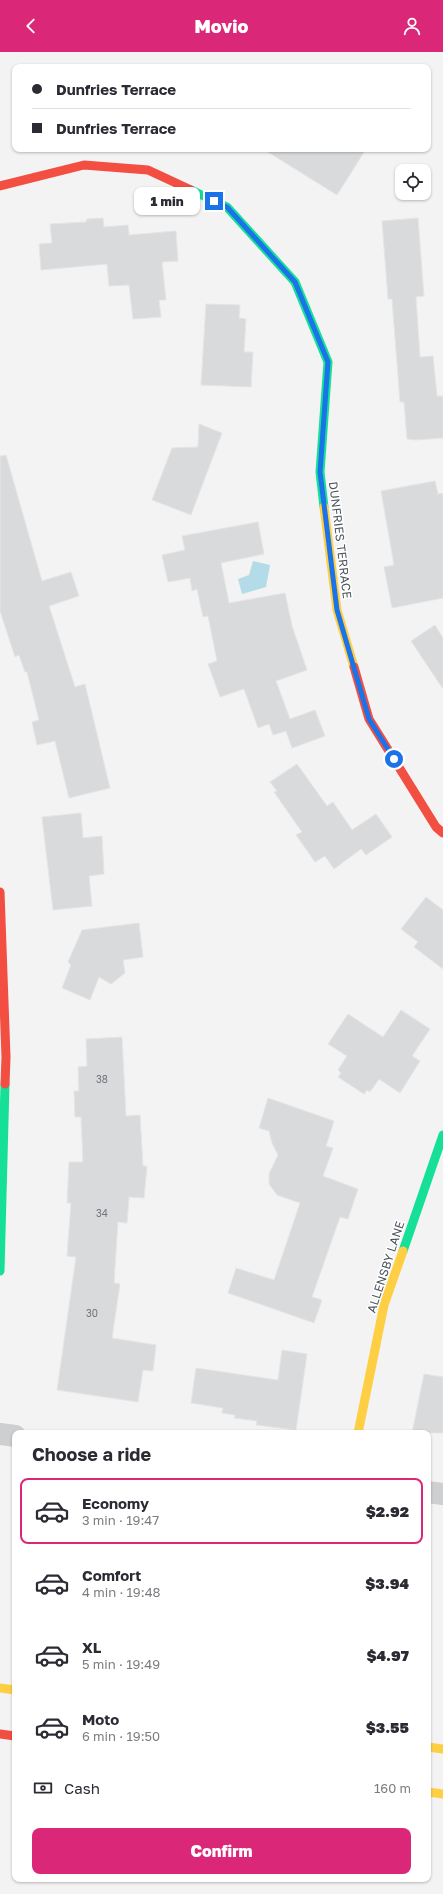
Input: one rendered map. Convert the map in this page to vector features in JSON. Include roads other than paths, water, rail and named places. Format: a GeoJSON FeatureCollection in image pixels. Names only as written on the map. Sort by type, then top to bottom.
{"type":"FeatureCollection","features":[{"type":"Feature","properties":{"kind":"street","name":"DUNFRIES TERRACE"},"geometry":{"type":"LineString","coordinates":[[0,186],[84,165],[148,170],[227,207],[295,282],[328,362],[320,472],[337,610],[369,719],[436,827],[443,833]]}},
{"type":"Feature","properties":{"kind":"street"},"geometry":{"type":"LineString","coordinates":[[0,892],[3,1057],[0,1271]]}},
{"type":"Feature","properties":{"kind":"street","name":"ALLENSBY LANE"},"geometry":{"type":"LineString","coordinates":[[359,1430],[384,1305],[443,1135]]}},
{"type":"Feature","properties":{"kind":"street"},"geometry":{"type":"LineString","coordinates":[[0,1434],[12,1436]]}},
{"type":"Feature","properties":{"kind":"street"},"geometry":{"type":"LineString","coordinates":[[431,1492],[443,1494]]}},
{"type":"Feature","properties":{"kind":"street"},"geometry":{"type":"LineString","coordinates":[[0,1688],[12,1690]]}},
{"type":"Feature","properties":{"kind":"street"},"geometry":{"type":"LineString","coordinates":[[0,1734],[12,1736]]}},
{"type":"Feature","properties":{"kind":"street"},"geometry":{"type":"LineString","coordinates":[[431,1747],[443,1749]]}},
{"type":"Feature","properties":{"kind":"street"},"geometry":{"type":"LineString","coordinates":[[431,1792],[443,1794]]}},
{"type":"Feature","properties":{"kind":"water"},"geometry":{"type":"Polygon","coordinates":[[[253,561],[270,565],[266,587],[242,594],[238,579],[249,575],[253,561]]]}}]}
